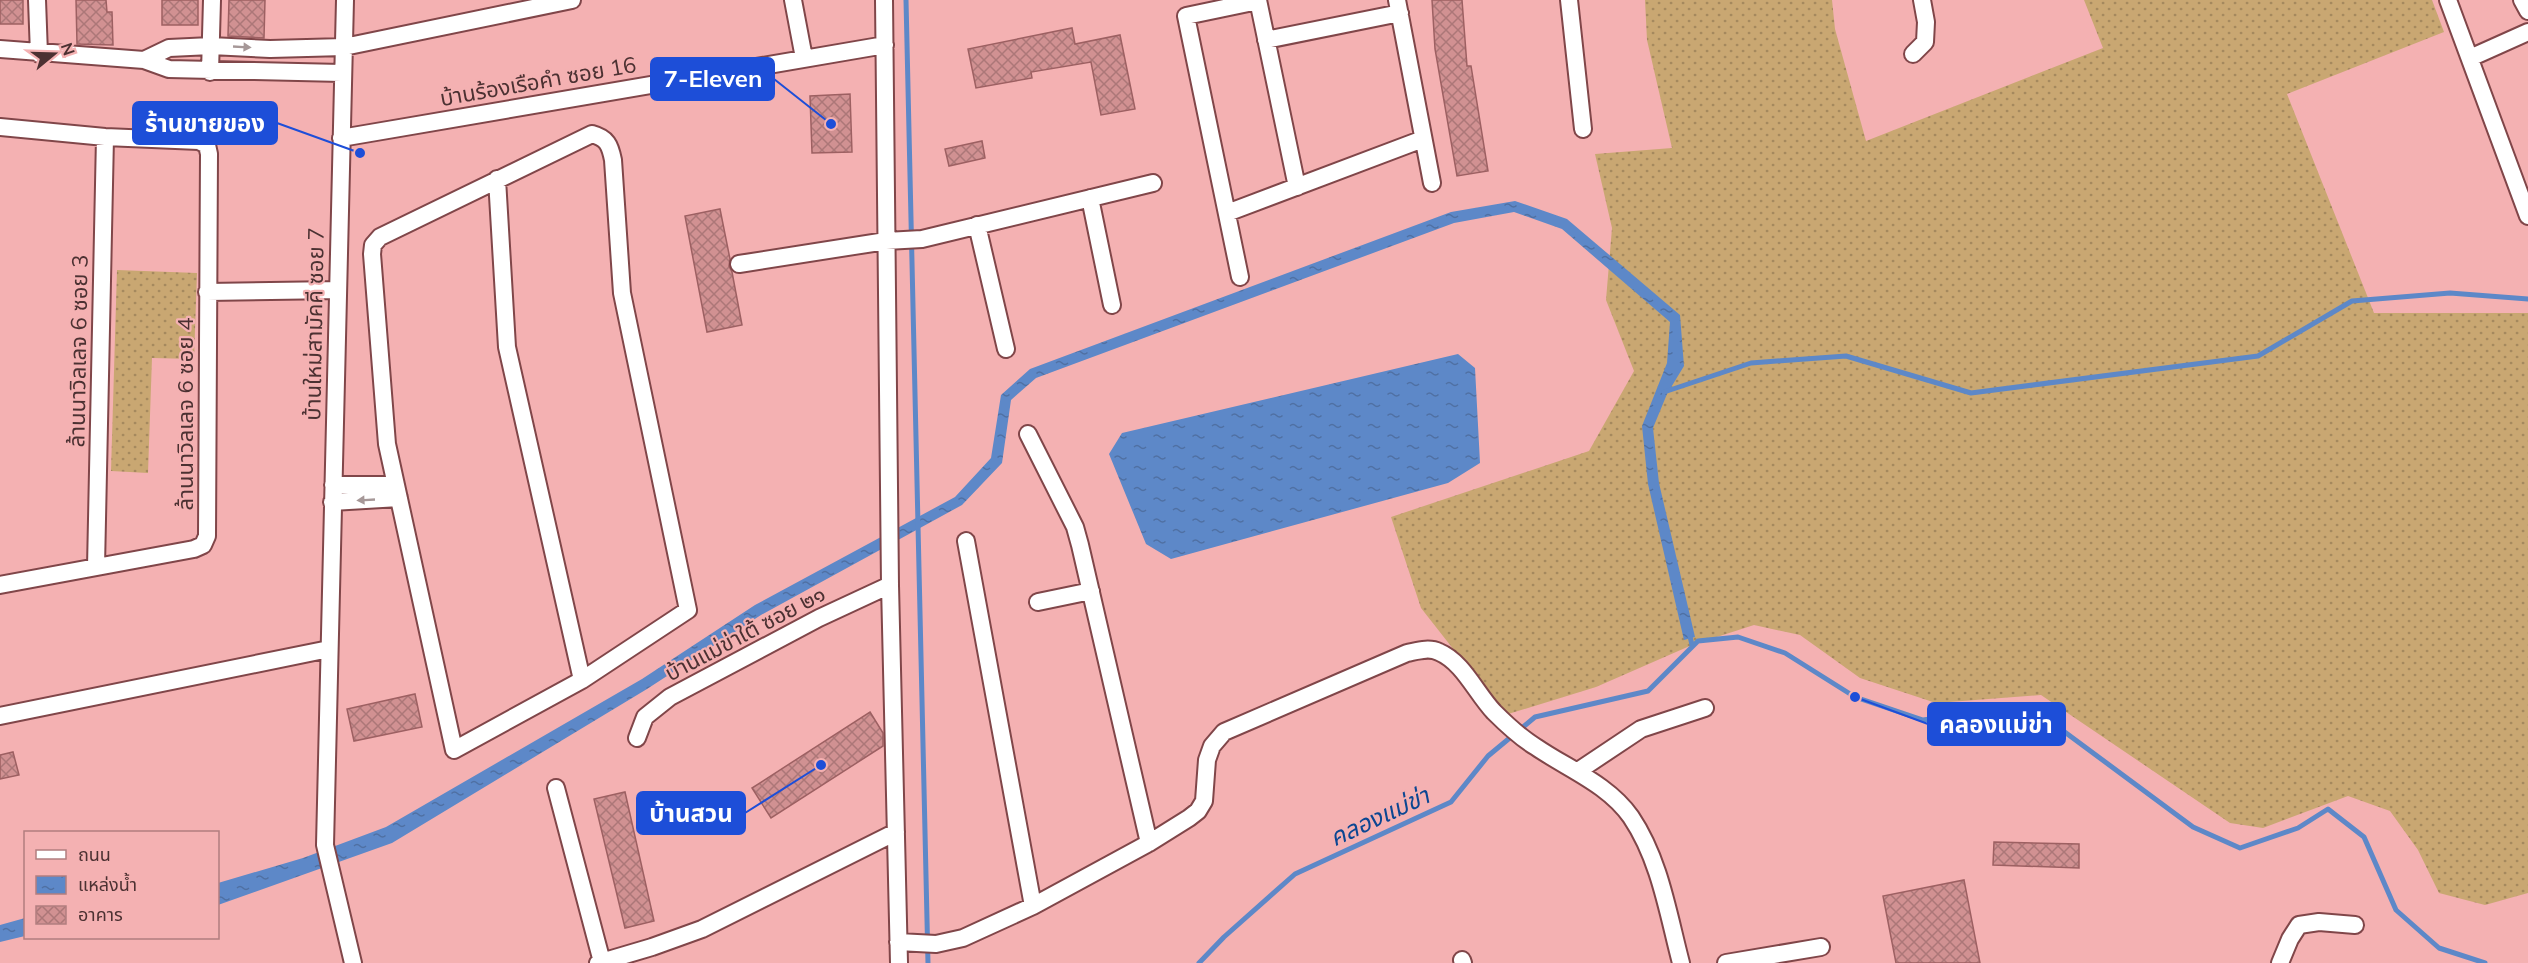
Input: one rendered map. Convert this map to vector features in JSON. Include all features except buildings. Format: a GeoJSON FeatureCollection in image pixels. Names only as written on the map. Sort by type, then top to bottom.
{"type":"FeatureCollection","features":[{"type":"Feature","properties":{"kind":"street"},"geometry":{"type":"LineString","coordinates":[[37,0],[39,54]]}},
{"type":"Feature","properties":{"kind":"street"},"geometry":{"type":"LineString","coordinates":[[210,72],[212,0]]}},
{"type":"Feature","properties":{"kind":"street","name":"บ้านใหม่สามัคคี ซอย 7"},"geometry":{"type":"LineString","coordinates":[[345,0],[326,845],[353,963]]}},
{"type":"Feature","properties":{"kind":"street"},"geometry":{"type":"LineString","coordinates":[[144,60],[169,48],[344,47],[551,2],[572,0]]}},
{"type":"Feature","properties":{"kind":"street"},"geometry":{"type":"LineString","coordinates":[[793,0],[804,58]]}},
{"type":"Feature","properties":{"kind":"street"},"geometry":{"type":"LineString","coordinates":[[884,0],[890,585],[899,963]]}},
{"type":"Feature","properties":{"kind":"street"},"geometry":{"type":"LineString","coordinates":[[1569,0],[1583,129]]}},
{"type":"Feature","properties":{"kind":"street"},"geometry":{"type":"LineString","coordinates":[[1913,54],[1925,42],[1926,22],[1922,0]]}},
{"type":"Feature","properties":{"kind":"street"},"geometry":{"type":"LineString","coordinates":[[2448,0],[2528,216]]}},
{"type":"Feature","properties":{"kind":"street"},"geometry":{"type":"LineString","coordinates":[[2522,0],[2528,11]]}},
{"type":"Feature","properties":{"kind":"street"},"geometry":{"type":"LineString","coordinates":[[1240,277],[1186,16],[1258,1],[1296,187]]}},
{"type":"Feature","properties":{"kind":"street"},"geometry":{"type":"LineString","coordinates":[[1266,40],[1398,6],[1432,183]]}},
{"type":"Feature","properties":{"kind":"street"},"geometry":{"type":"LineString","coordinates":[[2470,58],[2528,32]]}},
{"type":"Feature","properties":{"kind":"street","name":"บ้านร้องเรือคำ ซอย 16"},"geometry":{"type":"LineString","coordinates":[[341,138],[885,45]]}},
{"type":"Feature","properties":{"kind":"street"},"geometry":{"type":"LineString","coordinates":[[0,50],[144,60],[169,69],[210,72],[342,74]]}},
{"type":"Feature","properties":{"kind":"street"},"geometry":{"type":"LineString","coordinates":[[0,127],[105,137]]}},
{"type":"Feature","properties":{"kind":"street"},"geometry":{"type":"LineString","coordinates":[[592,134],[603,137],[610,146],[622,292],[688,610],[582,680],[454,750],[398,492],[387,444],[373,245],[380,237],[592,134]]}},
{"type":"Feature","properties":{"kind":"street","name":"ล้านนาวิลเลจ 6 ซอย 4"},"geometry":{"type":"LineString","coordinates":[[96,567],[194,549],[203,545],[207,536],[207,292],[210,154],[207,145],[199,141],[105,137]]}},
{"type":"Feature","properties":{"kind":"street","name":"ล้านนาวิลเลจ 6 ซอย 3"},"geometry":{"type":"LineString","coordinates":[[96,567],[105,137]]}},
{"type":"Feature","properties":{"kind":"street"},"geometry":{"type":"LineString","coordinates":[[1227,213],[1423,139]]}},
{"type":"Feature","properties":{"kind":"street"},"geometry":{"type":"LineString","coordinates":[[497,179],[507,347],[582,680]]}},
{"type":"Feature","properties":{"kind":"street"},"geometry":{"type":"LineString","coordinates":[[739,264],[886,241],[922,239],[1153,183]]}},
{"type":"Feature","properties":{"kind":"street"},"geometry":{"type":"LineString","coordinates":[[1090,198],[1112,305]]}},
{"type":"Feature","properties":{"kind":"street"},"geometry":{"type":"LineString","coordinates":[[977,225],[1006,349]]}},
{"type":"Feature","properties":{"kind":"street"},"geometry":{"type":"LineString","coordinates":[[207,292],[338,290]]}},
{"type":"Feature","properties":{"kind":"street"},"geometry":{"type":"LineString","coordinates":[[1028,434],[1075,528],[1149,843]]}},
{"type":"Feature","properties":{"kind":"street"},"geometry":{"type":"LineString","coordinates":[[333,485],[398,492]]}},
{"type":"Feature","properties":{"kind":"street"},"geometry":{"type":"LineString","coordinates":[[332,502],[398,492]]}},
{"type":"Feature","properties":{"kind":"street"},"geometry":{"type":"LineString","coordinates":[[966,541],[1033,906]]}},
{"type":"Feature","properties":{"kind":"street"},"geometry":{"type":"LineString","coordinates":[[0,585],[96,567]]}},
{"type":"Feature","properties":{"kind":"street","name":"บ้านแม่ข่าใต้ ซอย ๒๑"},"geometry":{"type":"LineString","coordinates":[[637,738],[645,717],[670,697],[819,618],[890,585]]}},
{"type":"Feature","properties":{"kind":"street"},"geometry":{"type":"LineString","coordinates":[[1038,602],[1091,591]]}},
{"type":"Feature","properties":{"kind":"street"},"geometry":{"type":"LineString","coordinates":[[0,716],[329,649]]}},
{"type":"Feature","properties":{"kind":"street"},"geometry":{"type":"LineString","coordinates":[[898,942],[936,944],[963,938],[1033,906],[1149,843],[1198,811],[1204,801],[1207,760],[1212,746],[1224,732],[1407,653],[1422,649],[1438,651],[1452,661],[1494,712],[1534,747],[1578,771],[1615,799],[1630,816],[1645,841],[1657,869],[1681,963]]}},
{"type":"Feature","properties":{"kind":"street"},"geometry":{"type":"LineString","coordinates":[[1578,771],[1641,729],[1706,708]]}},
{"type":"Feature","properties":{"kind":"street"},"geometry":{"type":"LineString","coordinates":[[556,788],[600,963],[652,948],[702,929],[896,832]]}},
{"type":"Feature","properties":{"kind":"street"},"geometry":{"type":"LineString","coordinates":[[2280,963],[2299,925],[2319,922],[2355,925]]}},
{"type":"Feature","properties":{"kind":"street"},"geometry":{"type":"LineString","coordinates":[[1726,963],[1821,947]]}},
{"type":"Feature","properties":{"kind":"shaded area"},"geometry":{"type":"Polygon","coordinates":[[[1645,0],[1832,0],[1835,29],[1866,141],[2103,48],[2084,0],[2432,0],[2444,32],[2287,94],[2374,313],[2528,313],[2528,893],[2485,905],[2439,893],[2418,850],[2390,811],[2348,796],[2263,828],[2230,823],[2041,695],[1936,703],[1860,678],[1800,635],[1754,625],[1692,645],[1596,687],[1505,715],[1421,608],[1391,517],[1589,451],[1634,371],[1606,300],[1612,228],[1595,154],[1672,148],[1647,40],[1645,0]]]}},
{"type":"Feature","properties":{"kind":"shaded area"},"geometry":{"type":"Polygon","coordinates":[[[117,270],[197,273],[194,359],[152,358],[148,473],[111,471],[117,270]]]}},
{"type":"Feature","properties":{"kind":"water"},"geometry":{"type":"Polygon","coordinates":[[[1515,201],[1567,219],[1680,315],[1684,366],[1667,394],[1653,428],[1659,483],[1695,637],[1684,640],[1648,484],[1642,426],[1667,363],[1670,322],[1562,229],[1514,212],[1454,223],[1036,378],[1011,400],[1002,463],[962,505],[761,615],[647,689],[392,843],[219,905],[219,883],[303,858],[386,827],[642,679],[755,605],[955,497],[991,458],[1001,395],[1030,369],[1451,212],[1515,201]]]}},
{"type":"Feature","properties":{"kind":"water"},"geometry":{"type":"Polygon","coordinates":[[[1458,354],[1475,368],[1480,463],[1448,483],[1171,559],[1146,544],[1109,454],[1122,433],[1458,354]]]}},
{"type":"Feature","properties":{"kind":"water"},"geometry":{"type":"Polygon","coordinates":[[[24,918],[24,936],[0,942],[0,925],[24,918]]]}},
{"type":"Feature","properties":{"kind":"waterway"},"geometry":{"type":"LineString","coordinates":[[906,0],[928,963]]}},
{"type":"Feature","properties":{"kind":"waterway"},"geometry":{"type":"LineString","coordinates":[[1664,392],[1751,363],[1846,356],[1971,393],[2258,356],[2352,301],[2450,293],[2528,299]]}},
{"type":"Feature","properties":{"kind":"waterway"},"geometry":{"type":"LineString","coordinates":[[1689,632],[1692,645]]}},
{"type":"Feature","properties":{"kind":"waterway","name":"คลองแม่ข่า"},"geometry":{"type":"LineString","coordinates":[[1199,963],[1224,937],[1295,874],[1451,802],[1488,756],[1535,717],[1648,691],[1698,641],[1738,637],[1785,653],[1855,697],[1923,720],[1987,711],[2035,710],[2193,827],[2240,848],[2298,828],[2328,809],[2364,837],[2396,910],[2439,948],[2485,963]]}},
{"type":"Feature","properties":{"kind":"place","name":"7-Eleven"},"geometry":{"type":"Point","coordinates":[831,124]}},
{"type":"Feature","properties":{"kind":"place","name":"ร้านขายของ"},"geometry":{"type":"Point","coordinates":[360,153]}},
{"type":"Feature","properties":{"kind":"place","name":"คลองแม่ข่า"},"geometry":{"type":"Point","coordinates":[1855,697]}},
{"type":"Feature","properties":{"kind":"place","name":"บ้านสวน"},"geometry":{"type":"Point","coordinates":[821,765]}}]}
